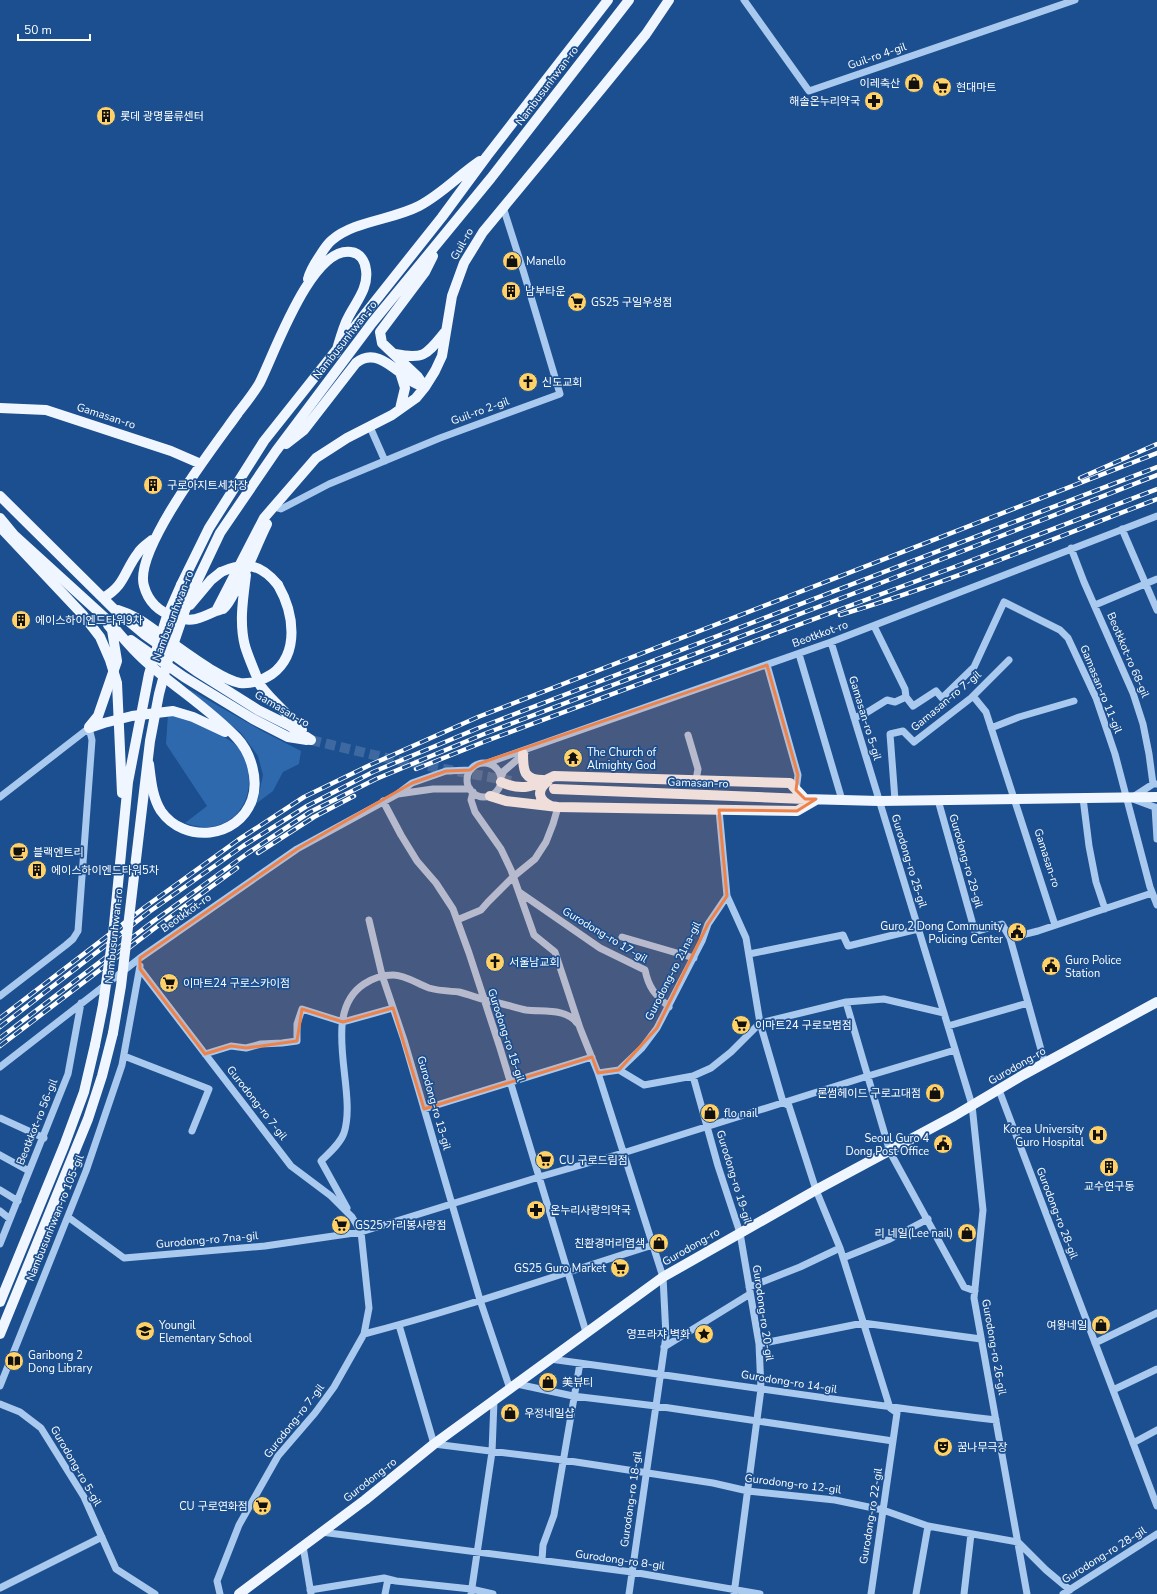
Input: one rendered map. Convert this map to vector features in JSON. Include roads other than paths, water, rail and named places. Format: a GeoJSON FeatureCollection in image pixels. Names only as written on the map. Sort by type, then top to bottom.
{"type":"FeatureCollection","features":[{"type":"Feature","properties":{"kind":"main road","name":"Nambusunhwan-ro"},"geometry":{"type":"LineString","coordinates":[[0,1302],[64,1146],[84,1092],[96,1045],[113,935],[128,782],[149,674],[166,619],[181,585],[209,528],[264,441],[336,353],[608,0]]}},
{"type":"Feature","properties":{"kind":"main road","name":"Nambusunhwan-ro"},"geometry":{"type":"LineString","coordinates":[[0,1334],[88,1119],[102,1076],[121,986],[148,756],[159,694],[168,660],[184,613],[195,594],[220,533],[276,451],[372,323],[439,244],[629,0]]}},
{"type":"Feature","properties":{"kind":"main road","name":"Guil-ro"},"geometry":{"type":"LineString","coordinates":[[274,508],[295,481],[316,458],[347,438],[392,416],[416,398],[425,388],[442,356],[452,296],[464,262],[503,207],[646,34],[669,0]]}},
{"type":"Feature","properties":{"kind":"main road"},"geometry":{"type":"LineString","coordinates":[[307,285],[309,276],[317,259],[325,247],[340,234],[354,227],[402,213],[420,205],[436,196],[463,172],[487,156]]}},
{"type":"Feature","properties":{"kind":"main road"},"geometry":{"type":"LineString","coordinates":[[425,388],[418,377],[382,343],[380,332],[425,272],[439,244]]}},
{"type":"Feature","properties":{"kind":"main road"},"geometry":{"type":"LineString","coordinates":[[274,508],[246,572],[230,600],[222,609],[198,619],[181,619],[162,611],[154,604],[145,590],[142,576],[145,560],[156,535],[201,464],[258,385],[289,317],[307,285],[335,255],[342,252],[354,252],[360,256],[365,265],[366,283],[346,321],[336,353]]}},
{"type":"Feature","properties":{"kind":"main road"},"geometry":{"type":"LineString","coordinates":[[395,354],[412,358],[424,354],[431,350],[446,330]]}},
{"type":"Feature","properties":{"kind":"main road"},"geometry":{"type":"LineString","coordinates":[[276,451],[304,430],[356,363],[366,357],[378,358],[413,382],[425,388]]}},
{"type":"Feature","properties":{"kind":"main road"},"geometry":{"type":"LineString","coordinates":[[400,372],[405,388],[400,409]]}},
{"type":"Feature","properties":{"kind":"main road","name":"Gamasan-ro"},"geometry":{"type":"LineString","coordinates":[[0,408],[46,410],[171,451],[201,464]]}},
{"type":"Feature","properties":{"kind":"main road","name":"Gamasan-ro"},"geometry":{"type":"LineString","coordinates":[[0,496],[102,598],[144,635],[196,671],[258,710],[290,726],[311,740]]}},
{"type":"Feature","properties":{"kind":"main road"},"geometry":{"type":"LineString","coordinates":[[216,611],[254,535],[264,518],[274,508]]}},
{"type":"Feature","properties":{"kind":"main road","name":"Gamasan-ro"},"geometry":{"type":"LineString","coordinates":[[0,518],[14,535],[101,615],[146,651],[184,677],[253,719],[288,736],[311,740]]}},
{"type":"Feature","properties":{"kind":"main road"},"geometry":{"type":"LineString","coordinates":[[0,527],[83,615],[100,637],[110,660],[117,683],[124,816]]}},
{"type":"Feature","properties":{"kind":"main road"},"geometry":{"type":"LineString","coordinates":[[102,598],[113,593],[118,588],[138,553],[156,535]]}},
{"type":"Feature","properties":{"kind":"main road"},"geometry":{"type":"LineString","coordinates":[[114,609],[132,614],[197,661],[227,679],[240,683],[251,682],[264,679],[278,669],[287,657],[289,650],[291,632],[289,614],[286,602],[278,585],[267,574],[254,566],[239,565],[221,572],[195,594]]}},
{"type":"Feature","properties":{"kind":"main road"},"geometry":{"type":"LineString","coordinates":[[246,572],[241,618],[247,654],[256,675]]}},
{"type":"Feature","properties":{"kind":"main road"},"geometry":{"type":"LineString","coordinates":[[89,728],[98,716],[117,661],[112,630],[101,615]]}},
{"type":"Feature","properties":{"kind":"main road"},"geometry":{"type":"LineString","coordinates":[[109,622],[141,658],[204,708],[237,738],[251,762],[254,779],[252,799],[246,812],[241,819],[234,824],[210,832],[203,833],[187,830],[175,824],[160,809],[156,799],[152,785],[148,756]]}},
{"type":"Feature","properties":{"kind":"main road"},"geometry":{"type":"LineString","coordinates":[[260,685],[273,702],[294,720],[311,740]]}},
{"type":"Feature","properties":{"kind":"main road"},"geometry":{"type":"LineString","coordinates":[[89,728],[104,722],[132,716],[174,711],[205,722],[237,738]]}},
{"type":"Feature","properties":{"kind":"main road"},"geometry":{"type":"LineString","coordinates":[[523,754],[524,770],[528,778],[534,780],[551,778],[790,783],[804,799]]}},
{"type":"Feature","properties":{"kind":"main road"},"geometry":{"type":"LineString","coordinates":[[501,780],[513,787],[523,787],[551,778]]}},
{"type":"Feature","properties":{"kind":"main road"},"geometry":{"type":"LineString","coordinates":[[551,778],[541,788],[540,796],[543,802],[556,807]]}},
{"type":"Feature","properties":{"kind":"main road","name":"Gamasan-ro"},"geometry":{"type":"LineString","coordinates":[[554,789],[816,800],[879,801],[1157,797]]}},
{"type":"Feature","properties":{"kind":"main road"},"geometry":{"type":"LineString","coordinates":[[490,796],[506,801],[556,807],[797,811],[816,800]]}},
{"type":"Feature","properties":{"kind":"main road","name":"Gurodong-ro"},"geometry":{"type":"LineString","coordinates":[[238,1594],[365,1500],[434,1444],[663,1277],[816,1190],[890,1152],[1044,1064],[1157,1002]]}},
{"type":"Feature","properties":{"kind":"street","name":"Guil-ro 4-gil"},"geometry":{"type":"LineString","coordinates":[[744,0],[809,91],[1057,3]]}},
{"type":"Feature","properties":{"kind":"street"},"geometry":{"type":"LineString","coordinates":[[1057,3],[1075,0]]}},
{"type":"Feature","properties":{"kind":"street","name":"Guil-ro 2-gil"},"geometry":{"type":"LineString","coordinates":[[274,508],[281,509],[329,484],[440,438],[560,394],[503,207]]}},
{"type":"Feature","properties":{"kind":"street"},"geometry":{"type":"LineString","coordinates":[[370,426],[385,461]]}},
{"type":"Feature","properties":{"kind":"street","name":"Beotkkot-ro"},"geometry":{"type":"LineString","coordinates":[[487,763],[767,666],[1157,516]]}},
{"type":"Feature","properties":{"kind":"street"},"geometry":{"type":"LineString","coordinates":[[1122,529],[1157,610]]}},
{"type":"Feature","properties":{"kind":"street","name":"Beotkkot-ro 68-gil"},"geometry":{"type":"LineString","coordinates":[[1071,548],[1133,694],[1143,724],[1155,784]]}},
{"type":"Feature","properties":{"kind":"street","name":"Beotkkot-ro 68-gil"},"geometry":{"type":"LineString","coordinates":[[1095,605],[1157,579]]}},
{"type":"Feature","properties":{"kind":"street","name":"Gamasan-ro 11-gil"},"geometry":{"type":"LineString","coordinates":[[906,697],[912,706],[936,691],[942,698],[974,667],[1004,602],[1060,630],[1068,638],[1096,698],[1129,798],[1152,893],[1157,905]]}},
{"type":"Feature","properties":{"kind":"street"},"geometry":{"type":"LineString","coordinates":[[854,718],[888,700],[895,702],[906,697],[905,689],[874,626]]}},
{"type":"Feature","properties":{"kind":"street","name":"Gamasan-ro 5-gil"},"geometry":{"type":"LineString","coordinates":[[831,642],[879,801]]}},
{"type":"Feature","properties":{"kind":"street"},"geometry":{"type":"LineString","coordinates":[[799,654],[842,800]]}},
{"type":"Feature","properties":{"kind":"street","name":"Gamasan-ro 7-gil"},"geometry":{"type":"LineString","coordinates":[[895,800],[890,734],[903,731],[914,742],[973,696],[1009,660]]}},
{"type":"Feature","properties":{"kind":"street"},"geometry":{"type":"LineString","coordinates":[[767,666],[798,775],[796,790]]}},
{"type":"Feature","properties":{"kind":"street"},"geometry":{"type":"LineString","coordinates":[[973,696],[986,712],[1015,799]]}},
{"type":"Feature","properties":{"kind":"street"},"geometry":{"type":"LineString","coordinates":[[992,728],[1019,717],[1074,701]]}},
{"type":"Feature","properties":{"kind":"street"},"geometry":{"type":"LineString","coordinates":[[0,797],[89,728],[92,740],[78,931],[66,946],[0,996]]}},
{"type":"Feature","properties":{"kind":"street","name":"Gamasan-ro"},"geometry":{"type":"LineString","coordinates":[[688,735],[698,769],[696,780]]}},
{"type":"Feature","properties":{"kind":"street"},"geometry":{"type":"LineString","coordinates":[[471,791],[478,796],[490,796],[498,790],[504,771],[532,748]]}},
{"type":"Feature","properties":{"kind":"street"},"geometry":{"type":"LineString","coordinates":[[501,780],[498,770],[487,763],[478,764],[470,770],[468,779],[471,791],[471,800],[475,812],[501,849],[534,935],[555,952],[580,1028],[598,1073],[663,1277]]}},
{"type":"Feature","properties":{"kind":"street","name":"Beotkkot-ro"},"geometry":{"type":"LineString","coordinates":[[0,1067],[140,958],[297,848],[396,795],[412,783],[446,771],[470,770]]}},
{"type":"Feature","properties":{"kind":"street"},"geometry":{"type":"LineString","coordinates":[[1129,798],[1155,784]]}},
{"type":"Feature","properties":{"kind":"street","name":"Beotkkot-ro"},"geometry":{"type":"LineString","coordinates":[[396,795],[433,789],[471,791]]}},
{"type":"Feature","properties":{"kind":"street"},"geometry":{"type":"LineString","coordinates":[[1083,798],[1089,846],[1096,882],[1105,909]]}},
{"type":"Feature","properties":{"kind":"street"},"geometry":{"type":"LineString","coordinates":[[1129,798],[1156,808],[1157,839]]}},
{"type":"Feature","properties":{"kind":"street","name":"Gamasan-ro"},"geometry":{"type":"LineString","coordinates":[[1015,799],[1056,925]]}},
{"type":"Feature","properties":{"kind":"street","name":"Gurodong-ro 29-gil"},"geometry":{"type":"LineString","coordinates":[[938,800],[975,932],[1002,924],[1010,938],[1044,1064]]}},
{"type":"Feature","properties":{"kind":"street","name":"Gurodong-ro 15-gil"},"geometry":{"type":"LineString","coordinates":[[383,801],[417,862],[436,883],[453,909],[510,1082],[586,1332]]}},
{"type":"Feature","properties":{"kind":"street","name":"Gurodong-ro 25-gil"},"geometry":{"type":"LineString","coordinates":[[879,801],[972,1105]]}},
{"type":"Feature","properties":{"kind":"street"},"geometry":{"type":"LineString","coordinates":[[457,920],[481,910],[513,877],[535,859],[553,824],[556,807]]}},
{"type":"Feature","properties":{"kind":"street","name":"Gurodong-ro 22-gil"},"geometry":{"type":"LineString","coordinates":[[719,810],[727,896],[746,938],[760,1023],[783,1102],[788,1106],[816,1190],[844,1258],[890,1408],[897,1413],[871,1594]]}},
{"type":"Feature","properties":{"kind":"street","name":"Gurodong-ro 17-gil"},"geometry":{"type":"LineString","coordinates":[[518,892],[600,948],[645,970],[647,983],[656,995],[669,1007]]}},
{"type":"Feature","properties":{"kind":"street"},"geometry":{"type":"LineString","coordinates":[[1010,938],[1056,925],[1152,893]]}},
{"type":"Feature","properties":{"kind":"street","name":"Gurodong-ro 21na-gil"},"geometry":{"type":"LineString","coordinates":[[620,1070],[642,1048],[657,1028],[694,958],[708,924],[727,896]]}},
{"type":"Feature","properties":{"kind":"street","name":"Gurodong-ro 13-gil"},"geometry":{"type":"LineString","coordinates":[[369,920],[382,975],[424,1109],[480,1300],[513,1386]]}},
{"type":"Feature","properties":{"kind":"street"},"geometry":{"type":"LineString","coordinates":[[749,954],[843,935],[848,946],[918,929]]}},
{"type":"Feature","properties":{"kind":"street"},"geometry":{"type":"LineString","coordinates":[[622,937],[694,958]]}},
{"type":"Feature","properties":{"kind":"street","name":"Nambusunhwan-ro 105-gil"},"geometry":{"type":"LineString","coordinates":[[0,1386],[86,1171],[122,1065],[140,969],[140,958]]}},
{"type":"Feature","properties":{"kind":"street","name":"Gurodong-ro 7-gil"},"geometry":{"type":"LineString","coordinates":[[140,969],[292,1166],[331,1196],[352,1217],[361,1232],[369,1308],[364,1334],[334,1386],[315,1413],[278,1456],[239,1525],[217,1582],[220,1594]]}},
{"type":"Feature","properties":{"kind":"street"},"geometry":{"type":"LineString","coordinates":[[352,1217],[321,1161],[334,1148],[343,1135],[346,1123],[347,1102],[342,1049],[343,1017],[351,998],[360,987],[370,980],[382,975],[395,975],[415,981],[428,988],[458,992],[525,1010],[560,1013],[573,1017],[580,1028]]}},
{"type":"Feature","properties":{"kind":"street"},"geometry":{"type":"LineString","coordinates":[[598,1073],[620,1070],[644,1085],[693,1076],[711,1068],[731,1052],[760,1023],[846,1002],[884,999],[944,1013]]}},
{"type":"Feature","properties":{"kind":"street"},"geometry":{"type":"LineString","coordinates":[[846,1002],[890,1152],[964,1287],[975,1291]]}},
{"type":"Feature","properties":{"kind":"street"},"geometry":{"type":"LineString","coordinates":[[948,1026],[1028,1003]]}},
{"type":"Feature","properties":{"kind":"street","name":"Beotkkot-ro 56-gil"},"geometry":{"type":"LineString","coordinates":[[0,1244],[44,1138],[68,1074],[81,1004]]}},
{"type":"Feature","properties":{"kind":"street"},"geometry":{"type":"LineString","coordinates":[[205,1054],[232,1046],[246,1048],[260,1044],[298,1041],[297,1024],[302,1009],[343,1022],[393,1008]]}},
{"type":"Feature","properties":{"kind":"street"},"geometry":{"type":"LineString","coordinates":[[708,1126],[955,1050]]}},
{"type":"Feature","properties":{"kind":"street"},"geometry":{"type":"LineString","coordinates":[[124,1056],[209,1089],[192,1132]]}},
{"type":"Feature","properties":{"kind":"street"},"geometry":{"type":"LineString","coordinates":[[424,1109],[592,1057]]}},
{"type":"Feature","properties":{"kind":"street","name":"Gurodong-ro 19-gil"},"geometry":{"type":"LineString","coordinates":[[693,1076],[740,1233]]}},
{"type":"Feature","properties":{"kind":"street","name":"Gurodong-ro 28-gil"},"geometry":{"type":"LineString","coordinates":[[999,1090],[1133,1443],[1154,1490],[1157,1506]]}},
{"type":"Feature","properties":{"kind":"street","name":"Gurodong-ro 26-gil"},"geometry":{"type":"LineString","coordinates":[[972,1105],[983,1210],[974,1298],[1027,1594]]}},
{"type":"Feature","properties":{"kind":"street"},"geometry":{"type":"LineString","coordinates":[[0,1118],[44,1138]]}},
{"type":"Feature","properties":{"kind":"street","name":"Gurodong-ro 19-gil"},"geometry":{"type":"LineString","coordinates":[[623,1153],[708,1126]]}},
{"type":"Feature","properties":{"kind":"street"},"geometry":{"type":"LineString","coordinates":[[361,1232],[539,1177],[623,1153]]}},
{"type":"Feature","properties":{"kind":"street"},"geometry":{"type":"LineString","coordinates":[[0,1155],[29,1172]]}},
{"type":"Feature","properties":{"kind":"street"},"geometry":{"type":"LineString","coordinates":[[0,1190],[18,1201]]}},
{"type":"Feature","properties":{"kind":"street"},"geometry":{"type":"LineString","coordinates":[[0,1211],[10,1219]]}},
{"type":"Feature","properties":{"kind":"street","name":"Gurodong-ro 7na-gil"},"geometry":{"type":"LineString","coordinates":[[68,1217],[124,1258],[265,1246],[361,1232]]}},
{"type":"Feature","properties":{"kind":"street"},"geometry":{"type":"LineString","coordinates":[[844,1258],[890,1239],[928,1219]]}},
{"type":"Feature","properties":{"kind":"street","name":"Gurodong-ro 20-gil"},"geometry":{"type":"LineString","coordinates":[[734,1592],[761,1389],[759,1344],[740,1233]]}},
{"type":"Feature","properties":{"kind":"street"},"geometry":{"type":"LineString","coordinates":[[364,1334],[399,1325],[480,1300],[653,1244]]}},
{"type":"Feature","properties":{"kind":"street"},"geometry":{"type":"LineString","coordinates":[[664,1347],[750,1290],[840,1248]]}},
{"type":"Feature","properties":{"kind":"street","name":"Gurodong-ro 18-gil"},"geometry":{"type":"LineString","coordinates":[[629,1594],[666,1336],[663,1277]]}},
{"type":"Feature","properties":{"kind":"street"},"geometry":{"type":"LineString","coordinates":[[1095,1343],[1157,1313]]}},
{"type":"Feature","properties":{"kind":"street"},"geometry":{"type":"LineString","coordinates":[[759,1344],[864,1323],[981,1339]]}},
{"type":"Feature","properties":{"kind":"street"},"geometry":{"type":"LineString","coordinates":[[399,1325],[434,1444]]}},
{"type":"Feature","properties":{"kind":"street","name":"Gurodong-ro 14-gil"},"geometry":{"type":"LineString","coordinates":[[550,1359],[660,1373],[890,1408],[996,1420]]}},
{"type":"Feature","properties":{"kind":"street"},"geometry":{"type":"LineString","coordinates":[[542,1560],[544,1545],[554,1515],[580,1363]]}},
{"type":"Feature","properties":{"kind":"street"},"geometry":{"type":"LineString","coordinates":[[1113,1390],[1157,1369]]}},
{"type":"Feature","properties":{"kind":"street"},"geometry":{"type":"LineString","coordinates":[[513,1386],[574,1396],[758,1420],[893,1441]]}},
{"type":"Feature","properties":{"kind":"street"},"geometry":{"type":"LineString","coordinates":[[471,1592],[492,1452],[494,1401]]}},
{"type":"Feature","properties":{"kind":"street","name":"Gurodong-ro 5-gil"},"geometry":{"type":"LineString","coordinates":[[0,1404],[20,1412],[41,1428],[84,1497],[116,1569],[155,1594]]}},
{"type":"Feature","properties":{"kind":"street"},"geometry":{"type":"LineString","coordinates":[[1133,1443],[1157,1430]]}},
{"type":"Feature","properties":{"kind":"street","name":"Gurodong-ro 12-gil"},"geometry":{"type":"LineString","coordinates":[[434,1444],[563,1460],[713,1483],[748,1491],[835,1500],[882,1510],[928,1526],[1018,1542]]}},
{"type":"Feature","properties":{"kind":"street"},"geometry":{"type":"LineString","coordinates":[[916,1594],[928,1526]]}},
{"type":"Feature","properties":{"kind":"street","name":"Gurodong-ro 8-gil"},"geometry":{"type":"LineString","coordinates":[[321,1532],[632,1572],[734,1592],[760,1594]]}},
{"type":"Feature","properties":{"kind":"street"},"geometry":{"type":"LineString","coordinates":[[964,1594],[971,1534]]}},
{"type":"Feature","properties":{"kind":"street","name":"Gurodong-ro 28-gil"},"geometry":{"type":"LineString","coordinates":[[1063,1594],[1157,1534]]}},
{"type":"Feature","properties":{"kind":"street"},"geometry":{"type":"LineString","coordinates":[[0,1588],[102,1537]]}},
{"type":"Feature","properties":{"kind":"street"},"geometry":{"type":"LineString","coordinates":[[1018,1542],[1046,1570],[1070,1590]]}},
{"type":"Feature","properties":{"kind":"street"},"geometry":{"type":"LineString","coordinates":[[303,1546],[310,1592],[384,1578],[471,1592],[493,1594]]}},
{"type":"Feature","properties":{"kind":"street"},"geometry":{"type":"LineString","coordinates":[[385,1594],[388,1579]]}},
{"type":"Feature","properties":{"kind":"tunnel"},"geometry":{"type":"LineString","coordinates":[[311,740],[395,760],[511,781]]}},
{"type":"Feature","properties":{"kind":"railway"},"geometry":{"type":"LineString","coordinates":[[1080,478],[1157,444]]}},
{"type":"Feature","properties":{"kind":"railway"},"geometry":{"type":"LineString","coordinates":[[0,1018],[145,907],[238,840],[304,797],[370,765],[478,717],[1157,453]]}},
{"type":"Feature","properties":{"kind":"railway"},"geometry":{"type":"LineString","coordinates":[[0,1027],[149,912],[243,846],[307,806],[373,772],[481,727],[1157,467]]}},
{"type":"Feature","properties":{"kind":"railway"},"geometry":{"type":"LineString","coordinates":[[0,1038],[155,920],[248,853],[310,812],[376,779],[484,734],[868,588],[1157,475]]}},
{"type":"Feature","properties":{"kind":"railway"},"geometry":{"type":"LineString","coordinates":[[416,769],[486,741],[957,566],[1157,489]]}},
{"type":"Feature","properties":{"kind":"railway"},"geometry":{"type":"LineString","coordinates":[[840,615],[960,575],[1157,499]]}},
{"type":"Feature","properties":{"kind":"railway"},"geometry":{"type":"LineString","coordinates":[[258,853],[314,817],[354,796]]}},
{"type":"Feature","properties":{"kind":"railway"},"geometry":{"type":"LineString","coordinates":[[0,1046],[159,925],[237,868]]}},
{"type":"Feature","properties":{"kind":"place","name":"이레축산"},"geometry":{"type":"Point","coordinates":[914,83]}},
{"type":"Feature","properties":{"kind":"place","name":"현대마트"},"geometry":{"type":"Point","coordinates":[942,87]}},
{"type":"Feature","properties":{"kind":"place","name":"해솔온누리약국"},"geometry":{"type":"Point","coordinates":[874,101]}},
{"type":"Feature","properties":{"kind":"place","name":"롯데 광명물류센터"},"geometry":{"type":"Point","coordinates":[106,116]}},
{"type":"Feature","properties":{"kind":"place","name":"Manello"},"geometry":{"type":"Point","coordinates":[512,261]}},
{"type":"Feature","properties":{"kind":"place","name":"남부타운"},"geometry":{"type":"Point","coordinates":[511,291]}},
{"type":"Feature","properties":{"kind":"place","name":"GS25 구일우성점"},"geometry":{"type":"Point","coordinates":[577,302]}},
{"type":"Feature","properties":{"kind":"place","name":"신도교회"},"geometry":{"type":"Point","coordinates":[528,382]}},
{"type":"Feature","properties":{"kind":"place","name":"구로아지트세차장"},"geometry":{"type":"Point","coordinates":[153,485]}},
{"type":"Feature","properties":{"kind":"place","name":"에이스하이엔드타워9차"},"geometry":{"type":"Point","coordinates":[21,620]}},
{"type":"Feature","properties":{"kind":"place","name":"The Church of Almighty God"},"geometry":{"type":"Point","coordinates":[573,758]}},
{"type":"Feature","properties":{"kind":"place","name":"블랙엔트리"},"geometry":{"type":"Point","coordinates":[19,852]}},
{"type":"Feature","properties":{"kind":"place","name":"에이스하이엔드타워5차"},"geometry":{"type":"Point","coordinates":[37,870]}},
{"type":"Feature","properties":{"kind":"place","name":"Guro 2 Dong Community Policing Center"},"geometry":{"type":"Point","coordinates":[1017,932]}},
{"type":"Feature","properties":{"kind":"place","name":"서울남교회"},"geometry":{"type":"Point","coordinates":[495,962]}},
{"type":"Feature","properties":{"kind":"place","name":"Guro Police Station"},"geometry":{"type":"Point","coordinates":[1051,966]}},
{"type":"Feature","properties":{"kind":"place","name":"이마트24 구로스카이점"},"geometry":{"type":"Point","coordinates":[169,983]}},
{"type":"Feature","properties":{"kind":"place","name":"이마트24 구로모범점"},"geometry":{"type":"Point","coordinates":[741,1025]}},
{"type":"Feature","properties":{"kind":"place","name":"론썸헤이드 구로고대점"},"geometry":{"type":"Point","coordinates":[935,1093]}},
{"type":"Feature","properties":{"kind":"place","name":"flo nail"},"geometry":{"type":"Point","coordinates":[710,1113]}},
{"type":"Feature","properties":{"kind":"place","name":"Korea University Guro Hospital"},"geometry":{"type":"Point","coordinates":[1098,1135]}},
{"type":"Feature","properties":{"kind":"place","name":"Seoul Guro 4 Dong Post Office"},"geometry":{"type":"Point","coordinates":[943,1144]}},
{"type":"Feature","properties":{"kind":"place","name":"CU 구로드림점"},"geometry":{"type":"Point","coordinates":[545,1160]}},
{"type":"Feature","properties":{"kind":"place","name":"교수연구동"},"geometry":{"type":"Point","coordinates":[1109,1167]}},
{"type":"Feature","properties":{"kind":"place","name":"온누리사랑의약국"},"geometry":{"type":"Point","coordinates":[536,1210]}},
{"type":"Feature","properties":{"kind":"place","name":"GS25 가리봉사랑점"},"geometry":{"type":"Point","coordinates":[341,1225]}},
{"type":"Feature","properties":{"kind":"place","name":"리 네일(Lee nail)"},"geometry":{"type":"Point","coordinates":[967,1233]}},
{"type":"Feature","properties":{"kind":"place","name":"친환경머리염색"},"geometry":{"type":"Point","coordinates":[659,1243]}},
{"type":"Feature","properties":{"kind":"place","name":"GS25 Guro Market"},"geometry":{"type":"Point","coordinates":[620,1268]}},
{"type":"Feature","properties":{"kind":"place","name":"여왕네일"},"geometry":{"type":"Point","coordinates":[1101,1325]}},
{"type":"Feature","properties":{"kind":"place","name":"Youngil Elementary School"},"geometry":{"type":"Point","coordinates":[145,1331]}},
{"type":"Feature","properties":{"kind":"place","name":"영프라쟈 벽화"},"geometry":{"type":"Point","coordinates":[704,1334]}},
{"type":"Feature","properties":{"kind":"place","name":"Garibong 2 Dong Library"},"geometry":{"type":"Point","coordinates":[14,1361]}},
{"type":"Feature","properties":{"kind":"place","name":"美뷰티"},"geometry":{"type":"Point","coordinates":[548,1382]}},
{"type":"Feature","properties":{"kind":"place","name":"우정네일샵"},"geometry":{"type":"Point","coordinates":[510,1413]}},
{"type":"Feature","properties":{"kind":"place","name":"꿈나무극장"},"geometry":{"type":"Point","coordinates":[943,1447]}},
{"type":"Feature","properties":{"kind":"place","name":"CU 구로연화점"},"geometry":{"type":"Point","coordinates":[262,1506]}}]}
